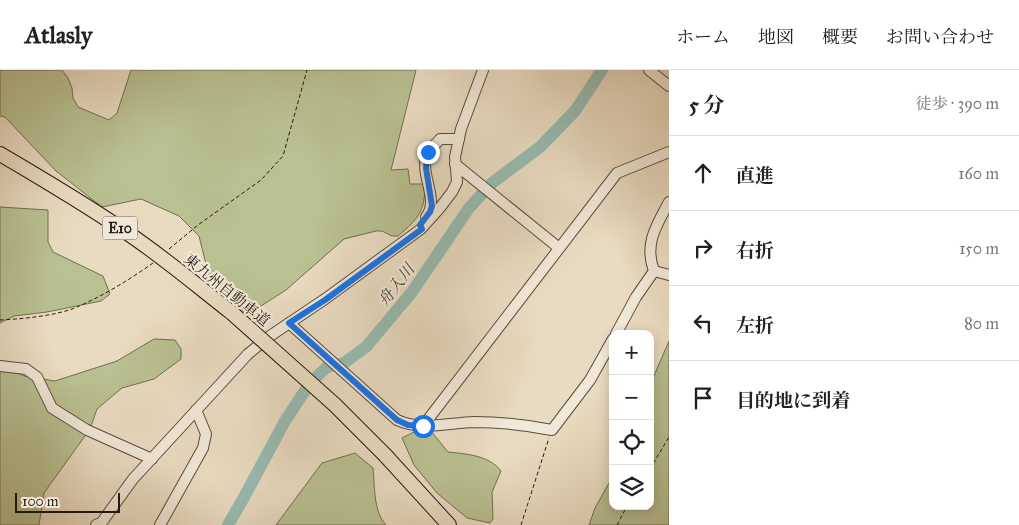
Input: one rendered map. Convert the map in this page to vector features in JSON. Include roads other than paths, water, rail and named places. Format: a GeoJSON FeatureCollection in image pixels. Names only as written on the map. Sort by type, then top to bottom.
{"type":"FeatureCollection","features":[{"type":"Feature","properties":{"kind":"highway","name":"東九州自動車道"},"geometry":{"type":"LineString","coordinates":[[0,154],[54,185],[124,230],[232,313],[328,399],[385,455],[449,525]]}},
{"type":"Feature","properties":{"kind":"street"},"geometry":{"type":"LineString","coordinates":[[96,525],[102,522],[133,479],[248,354],[270,336],[325,300],[422,229],[452,192],[457,182],[455,157],[461,129],[483,70]]}},
{"type":"Feature","properties":{"kind":"street"},"geometry":{"type":"LineString","coordinates":[[649,70],[669,86]]}},
{"type":"Feature","properties":{"kind":"street"},"geometry":{"type":"LineString","coordinates":[[422,229],[420,225],[430,212],[432,206],[426,168],[428,152],[440,139],[459,139]]}},
{"type":"Feature","properties":{"kind":"street"},"geometry":{"type":"LineString","coordinates":[[423,426],[617,173],[669,152]]}},
{"type":"Feature","properties":{"kind":"street"},"geometry":{"type":"LineString","coordinates":[[455,164],[559,248]]}},
{"type":"Feature","properties":{"kind":"street"},"geometry":{"type":"LineString","coordinates":[[654,271],[650,260],[650,243],[669,202]]}},
{"type":"Feature","properties":{"kind":"street"},"geometry":{"type":"LineString","coordinates":[[654,271],[669,275]]}},
{"type":"Feature","properties":{"kind":"street"},"geometry":{"type":"LineString","coordinates":[[618,330],[636,297],[654,271]]}},
{"type":"Feature","properties":{"kind":"street"},"geometry":{"type":"LineString","coordinates":[[289,323],[397,420],[408,425],[423,426],[475,422],[525,425],[552,430],[590,380],[609,346]]}},
{"type":"Feature","properties":{"kind":"street"},"geometry":{"type":"LineString","coordinates":[[0,366],[26,369],[37,377],[52,408],[87,430],[152,459]]}},
{"type":"Feature","properties":{"kind":"street"},"geometry":{"type":"LineString","coordinates":[[160,525],[203,448],[206,434],[196,410]]}},
{"type":"Feature","properties":{"kind":"waterway","name":"舟入川"},"geometry":{"type":"LineString","coordinates":[[228,525],[285,421],[310,383],[327,367],[344,363],[366,347],[412,292],[469,208],[492,183],[540,147],[575,111],[602,70]]}}]}
